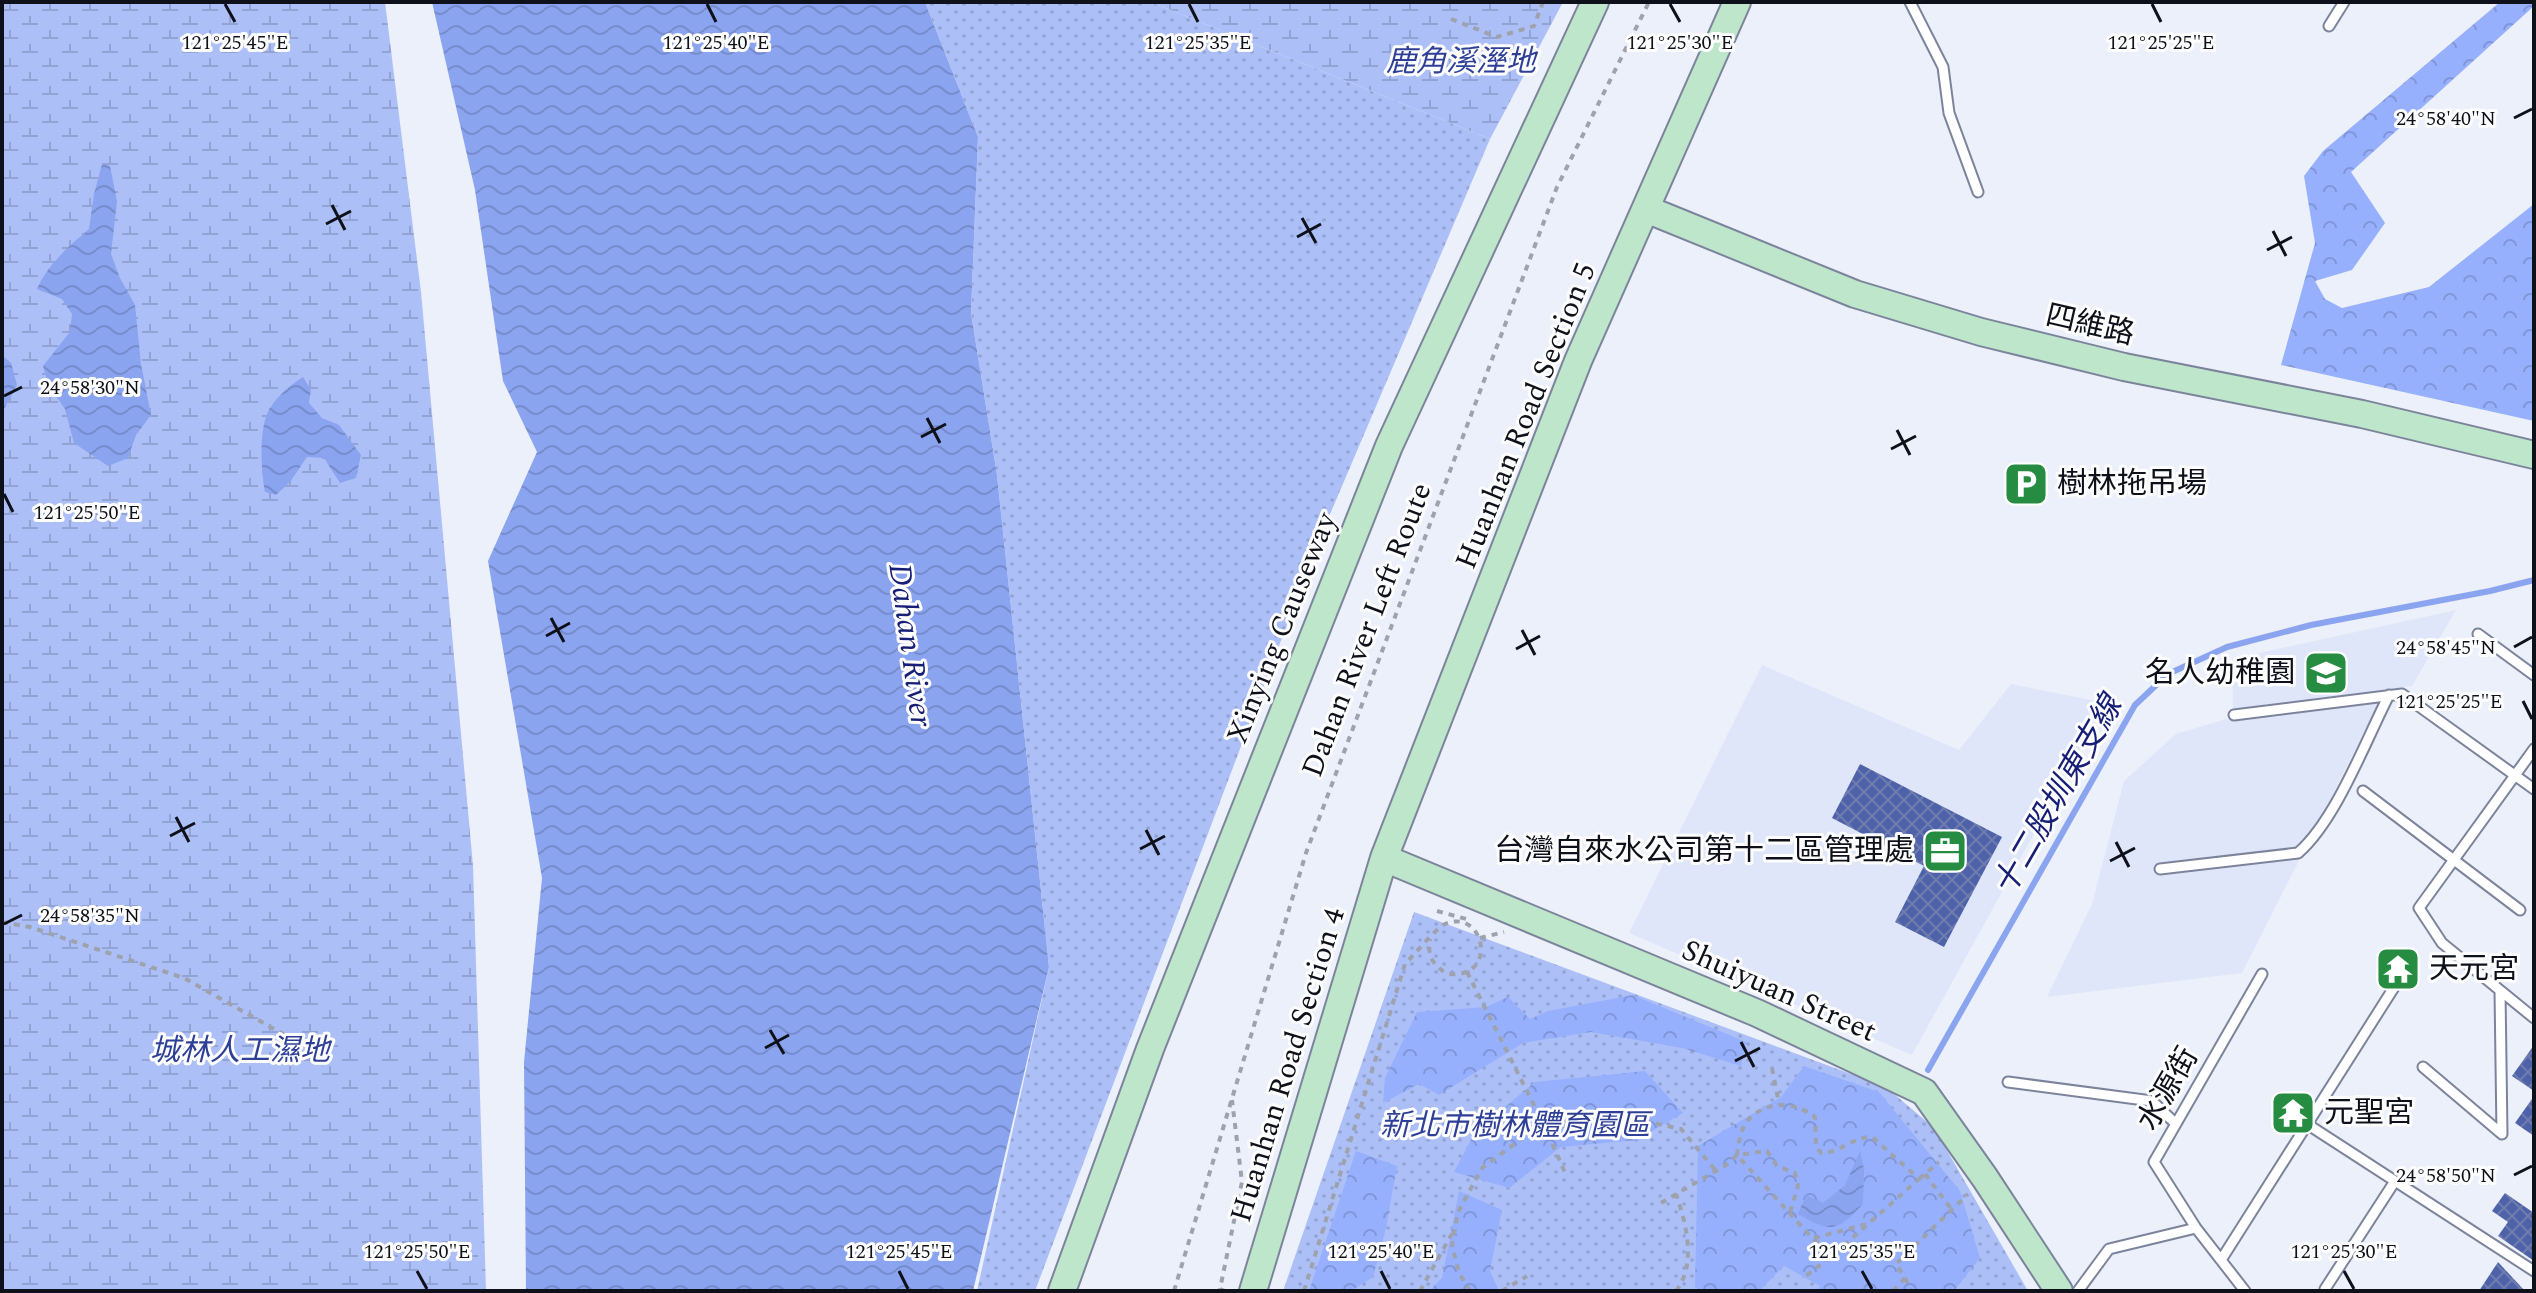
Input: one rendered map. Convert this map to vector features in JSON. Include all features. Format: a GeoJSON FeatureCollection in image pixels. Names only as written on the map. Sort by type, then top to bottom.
{"type":"FeatureCollection","features":[{"type":"Feature","properties":{"kind":"street","name":"Xinying Causeway"},"geometry":{"type":"LineString","coordinates":[[1062,1291],[1156,1034],[1389,446],[1595,2]]}},
{"type":"Feature","properties":{"kind":"street","name":"Huanhan Road Section 5"},"geometry":{"type":"LineString","coordinates":[[1384,858],[1578,361],[1737,2]]}},
{"type":"Feature","properties":{"kind":"street","name":"四維路"},"geometry":{"type":"LineString","coordinates":[[1646,209],[1855,294],[1981,332],[2124,367],[2362,414],[2534,455]]}},
{"type":"Feature","properties":{"kind":"street","name":"Shuiyuan Street"},"geometry":{"type":"LineString","coordinates":[[1384,858],[1757,1013],[1924,1092],[2059,1291]]}},
{"type":"Feature","properties":{"kind":"street","name":"Huanhan Road Section 4"},"geometry":{"type":"LineString","coordinates":[[1253,1291],[1384,858]]}},
{"type":"Feature","properties":{"kind":"lane"},"geometry":{"type":"LineString","coordinates":[[1910,2],[1943,67],[1949,113],[1978,192]]}},
{"type":"Feature","properties":{"kind":"lane"},"geometry":{"type":"LineString","coordinates":[[2329,26],[2344,2]]}},
{"type":"Feature","properties":{"kind":"lane"},"geometry":{"type":"LineString","coordinates":[[2478,634],[2534,675]]}},
{"type":"Feature","properties":{"kind":"lane"},"geometry":{"type":"LineString","coordinates":[[2234,715],[2402,694],[2534,789]]}},
{"type":"Feature","properties":{"kind":"lane"},"geometry":{"type":"LineString","coordinates":[[2160,869],[2298,853],[2313,840],[2389,695]]}},
{"type":"Feature","properties":{"kind":"lane"},"geometry":{"type":"LineString","coordinates":[[2534,749],[2419,908],[2442,943],[2534,1018]]}},
{"type":"Feature","properties":{"kind":"lane"},"geometry":{"type":"LineString","coordinates":[[2363,791],[2520,910]]}},
{"type":"Feature","properties":{"kind":"lane"},"geometry":{"type":"LineString","coordinates":[[2221,1260],[2412,959]]}},
{"type":"Feature","properties":{"kind":"lane","name":"水源街"},"geometry":{"type":"LineString","coordinates":[[2196,1228],[2154,1162],[2262,974]]}},
{"type":"Feature","properties":{"kind":"lane"},"geometry":{"type":"LineString","coordinates":[[2423,1067],[2502,1134],[2500,991]]}},
{"type":"Feature","properties":{"kind":"lane"},"geometry":{"type":"LineString","coordinates":[[2008,1082],[2152,1101],[2176,1124]]}},
{"type":"Feature","properties":{"kind":"lane"},"geometry":{"type":"LineString","coordinates":[[2307,1124],[2534,1271]]}},
{"type":"Feature","properties":{"kind":"lane"},"geometry":{"type":"LineString","coordinates":[[2325,1289],[2395,1181]]}},
{"type":"Feature","properties":{"kind":"lane"},"geometry":{"type":"LineString","coordinates":[[2078,1291],[2109,1249],[2196,1228],[2245,1291]]}},
{"type":"Feature","properties":{"kind":"path"},"geometry":{"type":"LineString","coordinates":[[1451,19],[1497,37],[1534,26],[1543,2]]}},
{"type":"Feature","properties":{"kind":"path","name":"Dahan River Left Route"},"geometry":{"type":"LineString","coordinates":[[1174,1291],[1306,853],[1557,187],[1649,2]]}},
{"type":"Feature","properties":{"kind":"path"},"geometry":{"type":"LineString","coordinates":[[2,922],[30,927],[184,978],[290,1038]]}},
{"type":"Feature","properties":{"kind":"path"},"geometry":{"type":"LineString","coordinates":[[1304,1291],[1405,964],[1442,925],[1459,922],[1475,930],[1480,938],[1481,955],[1467,972],[1456,975],[1440,970],[1430,957],[1430,939]]}},
{"type":"Feature","properties":{"kind":"path"},"geometry":{"type":"LineString","coordinates":[[1480,938],[1507,931]]}},
{"type":"Feature","properties":{"kind":"path"},"geometry":{"type":"LineString","coordinates":[[1467,972],[1567,1177]]}},
{"type":"Feature","properties":{"kind":"path"},"geometry":{"type":"LineString","coordinates":[[1772,1068],[1779,1104]]}},
{"type":"Feature","properties":{"kind":"path"},"geometry":{"type":"LineString","coordinates":[[1225,1291],[1220,1289],[1242,1182],[1232,1098]]}},
{"type":"Feature","properties":{"kind":"path"},"geometry":{"type":"LineString","coordinates":[[1737,1155],[1741,1132],[1751,1117],[1779,1104],[1802,1107],[1815,1117],[1816,1146],[1821,1153],[1832,1153],[1863,1137],[1872,1137],[1919,1179]]}},
{"type":"Feature","properties":{"kind":"path"},"geometry":{"type":"LineString","coordinates":[[1470,1291],[1459,1273],[1452,1245],[1458,1212],[1482,1168],[1543,1123],[1612,1114],[1681,1129],[1716,1171]]}},
{"type":"Feature","properties":{"kind":"path"},"geometry":{"type":"LineString","coordinates":[[1661,1203],[1737,1155],[1767,1151],[1777,1166],[1795,1173],[1798,1186],[1790,1212]]}},
{"type":"Feature","properties":{"kind":"path"},"geometry":{"type":"LineString","coordinates":[[1737,1155],[1812,1238],[1833,1255]]}},
{"type":"Feature","properties":{"kind":"path"},"geometry":{"type":"LineString","coordinates":[[1802,1279],[1939,1162]]}},
{"type":"Feature","properties":{"kind":"path"},"geometry":{"type":"LineString","coordinates":[[1925,1174],[1952,1210]]}},
{"type":"Feature","properties":{"kind":"path"},"geometry":{"type":"LineString","coordinates":[[1911,1291],[1896,1264],[1985,1178]]}},
{"type":"Feature","properties":{"kind":"path"},"geometry":{"type":"LineString","coordinates":[[1676,1194],[1685,1219],[1688,1252],[1676,1291]]}},
{"type":"Feature","properties":{"kind":"path"},"geometry":{"type":"LineString","coordinates":[[1812,1238],[1869,1223]]}},
{"type":"Feature","properties":{"kind":"path"},"geometry":{"type":"LineString","coordinates":[[1420,1291],[1455,1227]]}},
{"type":"Feature","properties":{"kind":"path"},"geometry":{"type":"LineString","coordinates":[[1502,1291],[1511,1289],[1527,1276]]}},
{"type":"Feature","properties":{"kind":"path"},"geometry":{"type":"LineString","coordinates":[[1893,1291],[1905,1278]]}},
{"type":"Feature","properties":{"kind":"shaded area","name":"名人幼稚園"},"geometry":{"type":"Polygon","coordinates":[[[2456,610],[2412,686],[2233,710],[2232,659],[2456,610]]]}},
{"type":"Feature","properties":{"kind":"shaded area"},"geometry":{"type":"Polygon","coordinates":[[[1762,665],[1959,750],[2011,684],[2106,703],[1912,1055],[1629,933],[1762,665]]]}},
{"type":"Feature","properties":{"kind":"shaded area"},"geometry":{"type":"Polygon","coordinates":[[[2379,703],[2242,973],[2047,997],[2092,904],[2124,781],[2176,734],[2223,720],[2379,703]]]}},
{"type":"Feature","properties":{"kind":"green space","name":"城林人工濕地"},"geometry":{"type":"Polygon","coordinates":[[[2,2],[385,2],[421,292],[473,866],[486,1291],[2,1291],[2,2]]]}},
{"type":"Feature","properties":{"kind":"green space"},"geometry":{"type":"Polygon","coordinates":[[[925,2],[1151,2],[1490,139],[1319,540],[1035,1291],[977,1291],[1049,967],[997,475],[971,313],[978,137],[925,2]]]}},
{"type":"Feature","properties":{"kind":"green space","name":"鹿角溪溼地"},"geometry":{"type":"Polygon","coordinates":[[[1151,2],[1563,2],[1490,139],[1151,2]]]}},
{"type":"Feature","properties":{"kind":"green space"},"geometry":{"type":"Polygon","coordinates":[[[2500,2],[2534,2],[2534,6],[2351,172],[2385,223],[2352,270],[2315,281],[2325,299],[2342,308],[2429,287],[2534,204],[2534,421],[2281,365],[2315,243],[2304,176],[2323,151],[2500,2]]]}},
{"type":"Feature","properties":{"kind":"green space","name":"新北市樹林體育園區"},"geometry":{"type":"Polygon","coordinates":[[[1414,912],[1886,1087],[1934,1128],[2028,1291],[1283,1291],[1414,912]]]}},
{"type":"Feature","properties":{"kind":"green space"},"geometry":{"type":"Polygon","coordinates":[[[1633,995],[1746,1042],[1741,1066],[1682,1048],[1591,1032],[1523,1043],[1439,1095],[1419,1084],[1383,1103],[1385,1078],[1417,1012],[1486,1007],[1508,997],[1530,1019],[1548,1011],[1633,995]]]}},
{"type":"Feature","properties":{"kind":"green space"},"geometry":{"type":"Polygon","coordinates":[[[1804,1066],[1879,1092],[1960,1191],[1980,1258],[1954,1291],[1817,1291],[1820,1286],[1784,1266],[1759,1291],[1700,1291],[1695,1287],[1698,1146],[1781,1097],[1804,1066]]]}},
{"type":"Feature","properties":{"kind":"green space"},"geometry":{"type":"Polygon","coordinates":[[[1645,1071],[1683,1113],[1637,1140],[1561,1147],[1509,1188],[1454,1172],[1475,1132],[1535,1082],[1645,1071]]]}},
{"type":"Feature","properties":{"kind":"green space"},"geometry":{"type":"Polygon","coordinates":[[[1356,1151],[1397,1166],[1373,1277],[1351,1291],[1309,1291],[1356,1151]]]}},
{"type":"Feature","properties":{"kind":"green space"},"geometry":{"type":"Polygon","coordinates":[[[1459,1191],[1502,1210],[1490,1271],[1499,1291],[1429,1291],[1442,1278],[1459,1191]]]}},
{"type":"Feature","properties":{"kind":"water","name":"Dahan River"},"geometry":{"type":"Polygon","coordinates":[[[432,2],[925,2],[978,137],[971,313],[997,475],[1049,967],[973,1291],[526,1291],[524,1062],[542,878],[488,561],[537,452],[503,381],[475,190],[432,2]]]}},
{"type":"Feature","properties":{"kind":"water"},"geometry":{"type":"Polygon","coordinates":[[[102,164],[110,166],[117,201],[111,254],[135,305],[141,364],[151,415],[136,435],[128,458],[108,466],[74,443],[65,409],[48,385],[43,366],[70,332],[72,314],[62,299],[37,289],[53,264],[89,229],[102,164]]]}},
{"type":"Feature","properties":{"kind":"water"},"geometry":{"type":"Polygon","coordinates":[[[2,355],[11,363],[17,385],[2,413],[2,355]]]}},
{"type":"Feature","properties":{"kind":"water"},"geometry":{"type":"Polygon","coordinates":[[[303,377],[311,390],[309,403],[322,418],[339,425],[361,455],[356,478],[340,483],[324,458],[307,457],[290,482],[276,495],[265,492],[262,453],[267,414],[282,393],[303,377]]]}},
{"type":"Feature","properties":{"kind":"water"},"geometry":{"type":"Polygon","coordinates":[[[1860,1151],[1864,1169],[1863,1204],[1854,1214],[1839,1225],[1826,1227],[1798,1214],[1806,1195],[1823,1203],[1845,1185],[1860,1151]]]}},
{"type":"Feature","properties":{"kind":"building","name":"台灣自來水公司第十二區管理處"},"geometry":{"type":"Polygon","coordinates":[[[1860,764],[2002,837],[1944,947],[1895,922],[1924,866],[1832,818],[1860,764]]]}},
{"type":"Feature","properties":{"kind":"building"},"geometry":{"type":"Polygon","coordinates":[[[2534,1045],[2534,1091],[2512,1076],[2534,1045]]]}},
{"type":"Feature","properties":{"kind":"building"},"geometry":{"type":"Polygon","coordinates":[[[2534,1096],[2534,1136],[2515,1123],[2534,1096]]]}},
{"type":"Feature","properties":{"kind":"building"},"geometry":{"type":"Polygon","coordinates":[[[2505,1193],[2534,1213],[2534,1261],[2498,1236],[2508,1222],[2492,1211],[2505,1193]]]}},
{"type":"Feature","properties":{"kind":"building"},"geometry":{"type":"Polygon","coordinates":[[[2498,1262],[2525,1291],[2479,1291],[2498,1262]]]}},
{"type":"Feature","properties":{"kind":"waterway","name":"十二股圳東支線"},"geometry":{"type":"LineString","coordinates":[[1928,1070],[2135,705],[2168,674],[2227,647],[2311,625],[2534,580]]}},
{"type":"Feature","properties":{"kind":"place","name":"樹林拖吊場"},"geometry":{"type":"Point","coordinates":[2026,484]}},
{"type":"Feature","properties":{"kind":"place","name":"名人幼稚園"},"geometry":{"type":"Point","coordinates":[2326,673]}},
{"type":"Feature","properties":{"kind":"place","name":"台灣自來水公司第十二區管理處"},"geometry":{"type":"Point","coordinates":[1945,851]}},
{"type":"Feature","properties":{"kind":"place","name":"天元宮"},"geometry":{"type":"Point","coordinates":[2398,969]}},
{"type":"Feature","properties":{"kind":"place","name":"元聖宮"},"geometry":{"type":"Point","coordinates":[2293,1113]}}]}
